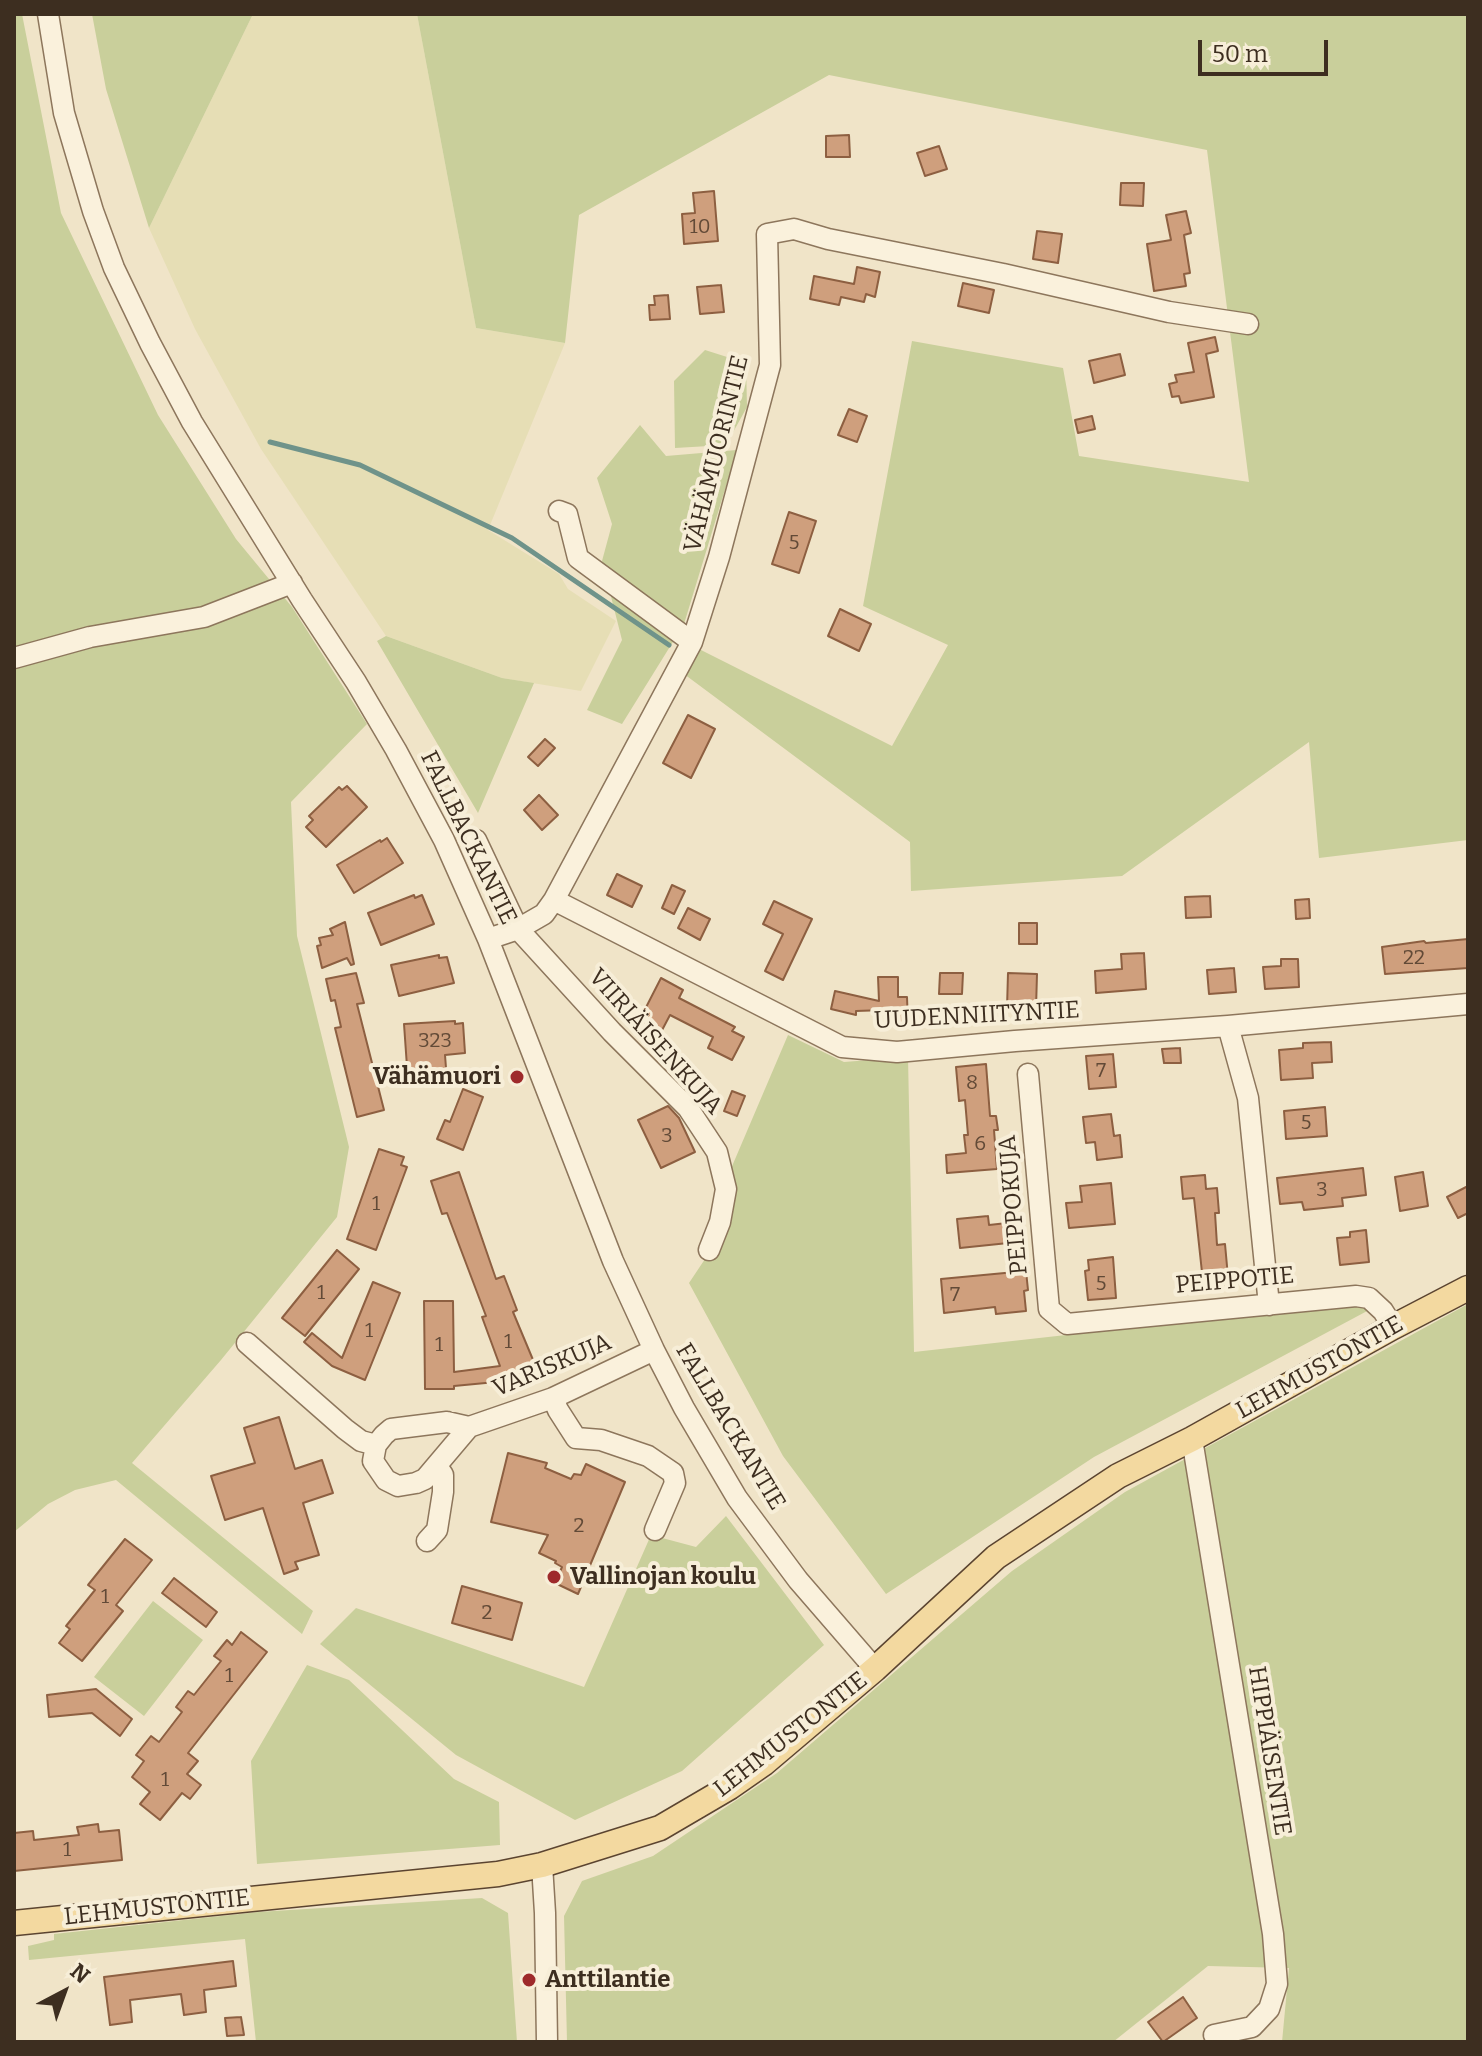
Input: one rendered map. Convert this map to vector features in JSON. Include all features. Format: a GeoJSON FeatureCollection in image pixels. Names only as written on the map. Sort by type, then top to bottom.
{"type":"FeatureCollection","features":[{"type":"Feature","properties":{"kind":"main road","name":"LEHMUSTONTIE"},"geometry":{"type":"LineString","coordinates":[[14,1923],[498,1874],[542,1865],[660,1828],[763,1764],[875,1669],[996,1557],[1118,1476],[1192,1439],[1468,1288]]}},
{"type":"Feature","properties":{"kind":"street","name":"FALLBACKANTIE"},"geometry":{"type":"LineString","coordinates":[[48,14],[64,113],[93,211],[114,268],[150,343],[192,422],[356,682],[444,840],[488,939],[613,1261],[684,1408],[737,1498],[798,1580],[875,1669]]}},
{"type":"Feature","properties":{"kind":"street","name":"VÄHÄMUORINTIE"},"geometry":{"type":"LineString","coordinates":[[554,900],[692,642],[719,557],[770,365],[767,234],[794,229],[828,239],[1003,274],[1169,312],[1248,324]]}},
{"type":"Feature","properties":{"kind":"street"},"geometry":{"type":"LineString","coordinates":[[559,511],[567,514],[578,558],[692,642]]}},
{"type":"Feature","properties":{"kind":"street"},"geometry":{"type":"LineString","coordinates":[[14,658],[90,637],[204,617],[292,583]]}},
{"type":"Feature","properties":{"kind":"street","name":"VIIRIÄISENKUJA"},"geometry":{"type":"LineString","coordinates":[[476,840],[518,929],[612,1032],[688,1108],[717,1152],[726,1189],[720,1222],[709,1250]]}},
{"type":"Feature","properties":{"kind":"street"},"geometry":{"type":"LineString","coordinates":[[488,939],[518,929],[544,914],[554,900]]}},
{"type":"Feature","properties":{"kind":"street","name":"UUDENNIITYNTIE"},"geometry":{"type":"LineString","coordinates":[[554,900],[842,1047],[897,1052],[1468,1004]]}},
{"type":"Feature","properties":{"kind":"street"},"geometry":{"type":"LineString","coordinates":[[1228,1026],[1248,1098],[1269,1305]]}},
{"type":"Feature","properties":{"kind":"street","name":"PEIPPOKUJA"},"geometry":{"type":"LineString","coordinates":[[1028,1074],[1049,1309],[1067,1324]]}},
{"type":"Feature","properties":{"kind":"street","name":"PEIPPOTIE"},"geometry":{"type":"LineString","coordinates":[[1067,1324],[1356,1296],[1369,1298],[1383,1311],[1393,1327]]}},
{"type":"Feature","properties":{"kind":"street"},"geometry":{"type":"LineString","coordinates":[[247,1343],[345,1429],[361,1441],[376,1445]]}},
{"type":"Feature","properties":{"kind":"street","name":"VARISKUJA"},"geometry":{"type":"LineString","coordinates":[[469,1427],[553,1398],[654,1350]]}},
{"type":"Feature","properties":{"kind":"street"},"geometry":{"type":"LineString","coordinates":[[553,1398],[576,1438],[601,1440],[648,1456],[673,1473],[675,1483],[655,1530]]}},
{"type":"Feature","properties":{"kind":"street"},"geometry":{"type":"LineString","coordinates":[[447,1422],[469,1427],[425,1479],[416,1483],[398,1486],[386,1480],[373,1461],[376,1445],[391,1429],[447,1422]]}},
{"type":"Feature","properties":{"kind":"street","name":"HIPPIÄISENTIE"},"geometry":{"type":"LineString","coordinates":[[1192,1439],[1273,1934],[1277,1984],[1269,2009],[1252,2027],[1214,2035]]}},
{"type":"Feature","properties":{"kind":"street"},"geometry":{"type":"LineString","coordinates":[[427,1541],[437,1530],[443,1492],[443,1475],[437,1466]]}},
{"type":"Feature","properties":{"kind":"street"},"geometry":{"type":"LineString","coordinates":[[542,1865],[547,2042]]}},
{"type":"Feature","properties":{"kind":"shaded area"},"geometry":{"type":"Polygon","coordinates":[[[253,14],[417,14],[476,328],[565,343],[488,530],[559,574],[568,589],[616,621],[581,691],[502,678],[386,636],[261,449],[195,329],[149,228],[253,14]]]}},
{"type":"Feature","properties":{"kind":"green space"},"geometry":{"type":"Polygon","coordinates":[[[14,14],[22,14],[61,213],[158,415],[236,539],[292,607],[367,724],[291,802],[297,936],[349,1147],[337,1217],[221,1360],[132,1463],[313,1611],[302,1634],[116,1480],[75,1490],[48,1504],[14,1532],[14,14]]]}},
{"type":"Feature","properties":{"kind":"green space"},"geometry":{"type":"Polygon","coordinates":[[[92,14],[253,14],[149,228],[106,89],[92,14]]]}},
{"type":"Feature","properties":{"kind":"green space"},"geometry":{"type":"Polygon","coordinates":[[[417,14],[1468,14],[1468,840],[1319,858],[1309,742],[1122,876],[911,891],[910,842],[684,674],[699,649],[892,746],[948,645],[863,606],[912,341],[1063,368],[1079,456],[1249,482],[1207,150],[829,75],[579,215],[565,343],[476,328],[417,14]]]}},
{"type":"Feature","properties":{"kind":"green space"},"geometry":{"type":"Polygon","coordinates":[[[705,350],[746,363],[747,407],[726,445],[675,448],[674,381],[705,350]]]}},
{"type":"Feature","properties":{"kind":"green space"},"geometry":{"type":"Polygon","coordinates":[[[640,425],[666,456],[737,450],[684,624],[622,724],[587,710],[622,640],[602,561],[612,524],[597,478],[640,425]]]}},
{"type":"Feature","properties":{"kind":"green space"},"geometry":{"type":"Polygon","coordinates":[[[386,636],[502,678],[534,683],[478,813],[377,641],[386,636]]]}},
{"type":"Feature","properties":{"kind":"green space"},"geometry":{"type":"Polygon","coordinates":[[[788,1035],[844,1062],[908,1057],[914,1352],[1361,1302],[1369,1310],[1094,1457],[886,1594],[783,1456],[689,1283],[711,1250],[727,1178],[788,1035]]]}},
{"type":"Feature","properties":{"kind":"green space"},"geometry":{"type":"Polygon","coordinates":[[[1468,1304],[1468,2042],[1282,2042],[1289,1968],[1208,1966],[1113,2042],[567,2042],[564,1916],[582,1881],[653,1856],[777,1773],[1012,1571],[1125,1492],[1468,1304]]]}},
{"type":"Feature","properties":{"kind":"green space"},"geometry":{"type":"Polygon","coordinates":[[[726,1516],[824,1645],[682,1771],[575,1820],[456,1755],[320,1644],[356,1608],[584,1687],[651,1535],[696,1547],[726,1516]]]}},
{"type":"Feature","properties":{"kind":"green space"},"geometry":{"type":"Polygon","coordinates":[[[153,1601],[203,1640],[144,1716],[94,1677],[153,1601]]]}},
{"type":"Feature","properties":{"kind":"green space"},"geometry":{"type":"Polygon","coordinates":[[[307,1665],[349,1680],[454,1779],[499,1802],[500,1845],[257,1864],[251,1761],[307,1665]]]}},
{"type":"Feature","properties":{"kind":"green space"},"geometry":{"type":"Polygon","coordinates":[[[482,1898],[508,1913],[517,2042],[256,2042],[245,1939],[29,1960],[28,1946],[54,1940],[54,1934],[258,1912],[482,1898]]]}},
{"type":"Feature","properties":{"kind":"building"},"geometry":{"type":"Polygon","coordinates":[[[849,135],[850,157],[826,157],[826,136],[849,135]]]}},
{"type":"Feature","properties":{"kind":"building"},"geometry":{"type":"Polygon","coordinates":[[[939,146],[947,169],[925,176],[917,153],[939,146]]]}},
{"type":"Feature","properties":{"kind":"building"},"geometry":{"type":"Polygon","coordinates":[[[1121,183],[1144,183],[1143,206],[1120,205],[1121,183]]]}},
{"type":"Feature","properties":{"kind":"building"},"geometry":{"type":"Polygon","coordinates":[[[714,191],[718,241],[684,244],[682,214],[695,213],[693,193],[714,191]]]}},
{"type":"Feature","properties":{"kind":"building"},"geometry":{"type":"Polygon","coordinates":[[[1186,211],[1191,233],[1184,235],[1190,273],[1184,274],[1186,286],[1154,291],[1147,244],[1171,240],[1166,215],[1186,211]]]}},
{"type":"Feature","properties":{"kind":"building"},"geometry":{"type":"Polygon","coordinates":[[[1037,231],[1062,234],[1058,263],[1033,259],[1037,231]]]}},
{"type":"Feature","properties":{"kind":"building"},"geometry":{"type":"Polygon","coordinates":[[[857,267],[880,272],[875,297],[866,294],[864,302],[841,297],[839,305],[810,299],[814,276],[854,284],[857,267]]]}},
{"type":"Feature","properties":{"kind":"building"},"geometry":{"type":"Polygon","coordinates":[[[963,283],[994,290],[989,313],[958,306],[963,283]]]}},
{"type":"Feature","properties":{"kind":"building"},"geometry":{"type":"Polygon","coordinates":[[[721,285],[724,312],[700,314],[697,287],[721,285]]]}},
{"type":"Feature","properties":{"kind":"building"},"geometry":{"type":"Polygon","coordinates":[[[668,295],[670,319],[650,320],[649,305],[655,305],[654,296],[668,295]]]}},
{"type":"Feature","properties":{"kind":"building"},"geometry":{"type":"Polygon","coordinates":[[[1215,337],[1218,351],[1206,354],[1214,397],[1181,403],[1179,396],[1172,397],[1169,384],[1177,382],[1175,375],[1194,372],[1188,343],[1215,337]]]}},
{"type":"Feature","properties":{"kind":"building"},"geometry":{"type":"Polygon","coordinates":[[[1120,354],[1125,375],[1094,383],[1089,361],[1120,354]]]}},
{"type":"Feature","properties":{"kind":"building"},"geometry":{"type":"Polygon","coordinates":[[[849,409],[867,416],[857,442],[838,435],[849,409]]]}},
{"type":"Feature","properties":{"kind":"building"},"geometry":{"type":"Polygon","coordinates":[[[1092,416],[1095,429],[1078,433],[1075,420],[1092,416]]]}},
{"type":"Feature","properties":{"kind":"building"},"geometry":{"type":"Polygon","coordinates":[[[789,512],[816,521],[799,573],[772,564],[789,512]]]}},
{"type":"Feature","properties":{"kind":"building"},"geometry":{"type":"Polygon","coordinates":[[[840,609],[871,624],[859,651],[828,636],[840,609]]]}},
{"type":"Feature","properties":{"kind":"building"},"geometry":{"type":"Polygon","coordinates":[[[688,715],[715,729],[691,778],[663,763],[688,715]]]}},
{"type":"Feature","properties":{"kind":"building"},"geometry":{"type":"Polygon","coordinates":[[[545,739],[555,748],[538,766],[528,757],[545,739]]]}},
{"type":"Feature","properties":{"kind":"building"},"geometry":{"type":"Polygon","coordinates":[[[347,786],[367,807],[326,847],[306,827],[313,820],[309,816],[339,787],[342,790],[347,786]]]}},
{"type":"Feature","properties":{"kind":"building"},"geometry":{"type":"Polygon","coordinates":[[[539,795],[558,815],[542,830],[524,810],[539,795]]]}},
{"type":"Feature","properties":{"kind":"building"},"geometry":{"type":"Polygon","coordinates":[[[387,838],[403,863],[354,893],[337,865],[387,838]]]}},
{"type":"Feature","properties":{"kind":"building"},"geometry":{"type":"Polygon","coordinates":[[[617,874],[642,886],[632,907],[607,895],[617,874]]]}},
{"type":"Feature","properties":{"kind":"building"},"geometry":{"type":"Polygon","coordinates":[[[672,885],[685,891],[674,914],[662,908],[672,885]]]}},
{"type":"Feature","properties":{"kind":"building"},"geometry":{"type":"Polygon","coordinates":[[[414,895],[415,898],[422,895],[434,924],[381,945],[368,913],[414,895]]]}},
{"type":"Feature","properties":{"kind":"building"},"geometry":{"type":"Polygon","coordinates":[[[1210,896],[1211,917],[1186,918],[1185,897],[1210,896]]]}},
{"type":"Feature","properties":{"kind":"building"},"geometry":{"type":"Polygon","coordinates":[[[1309,899],[1310,918],[1296,919],[1295,900],[1309,899]]]}},
{"type":"Feature","properties":{"kind":"building"},"geometry":{"type":"Polygon","coordinates":[[[774,901],[812,919],[783,980],[765,971],[783,934],[763,924],[774,901]]]}},
{"type":"Feature","properties":{"kind":"building"},"geometry":{"type":"Polygon","coordinates":[[[688,908],[710,919],[700,940],[678,928],[688,908]]]}},
{"type":"Feature","properties":{"kind":"building"},"geometry":{"type":"Polygon","coordinates":[[[345,922],[354,964],[351,965],[347,958],[322,968],[317,946],[321,945],[319,938],[333,935],[330,929],[345,922]]]}},
{"type":"Feature","properties":{"kind":"building"},"geometry":{"type":"Polygon","coordinates":[[[1019,923],[1037,923],[1037,944],[1019,944],[1019,923]]]}},
{"type":"Feature","properties":{"kind":"building"},"geometry":{"type":"Polygon","coordinates":[[[1468,939],[1468,968],[1385,974],[1382,947],[1468,939]]]}},
{"type":"Feature","properties":{"kind":"building"},"geometry":{"type":"Polygon","coordinates":[[[1144,953],[1146,989],[1096,993],[1095,971],[1122,969],[1121,954],[1144,953]]]}},
{"type":"Feature","properties":{"kind":"building"},"geometry":{"type":"Polygon","coordinates":[[[439,955],[439,958],[447,957],[454,983],[399,996],[391,965],[439,955]]]}},
{"type":"Feature","properties":{"kind":"building"},"geometry":{"type":"Polygon","coordinates":[[[1281,959],[1298,959],[1299,987],[1265,989],[1263,967],[1281,966],[1281,959]]]}},
{"type":"Feature","properties":{"kind":"building"},"geometry":{"type":"Polygon","coordinates":[[[1234,968],[1236,992],[1209,994],[1207,970],[1234,968]]]}},
{"type":"Feature","properties":{"kind":"building"},"geometry":{"type":"Polygon","coordinates":[[[356,973],[364,1003],[357,1004],[384,1110],[357,1117],[335,1028],[341,1027],[335,1000],[331,1001],[326,979],[356,973]]]}},
{"type":"Feature","properties":{"kind":"building"},"geometry":{"type":"Polygon","coordinates":[[[940,973],[963,973],[962,994],[939,994],[940,973]]]}},
{"type":"Feature","properties":{"kind":"building"},"geometry":{"type":"Polygon","coordinates":[[[1008,973],[1037,974],[1036,1009],[1007,1008],[1008,973]]]}},
{"type":"Feature","properties":{"kind":"building"},"geometry":{"type":"Polygon","coordinates":[[[878,977],[898,977],[898,997],[907,997],[908,1024],[885,1024],[885,1010],[856,1011],[856,1015],[831,1009],[835,991],[879,1001],[878,977]]]}},
{"type":"Feature","properties":{"kind":"building"},"geometry":{"type":"Polygon","coordinates":[[[661,978],[683,990],[679,998],[735,1027],[732,1031],[744,1037],[732,1060],[708,1048],[713,1037],[670,1015],[660,1034],[638,1023],[661,978]]]}},
{"type":"Feature","properties":{"kind":"building"},"geometry":{"type":"Polygon","coordinates":[[[455,1021],[455,1024],[463,1023],[465,1053],[445,1055],[447,1081],[408,1081],[404,1024],[455,1021]]]}},
{"type":"Feature","properties":{"kind":"building"},"geometry":{"type":"Polygon","coordinates":[[[1331,1042],[1332,1062],[1312,1063],[1313,1078],[1281,1080],[1279,1050],[1303,1048],[1303,1043],[1331,1042]]]}},
{"type":"Feature","properties":{"kind":"building"},"geometry":{"type":"Polygon","coordinates":[[[1180,1048],[1181,1063],[1164,1063],[1162,1049],[1180,1048]]]}},
{"type":"Feature","properties":{"kind":"building"},"geometry":{"type":"Polygon","coordinates":[[[1113,1054],[1116,1087],[1089,1089],[1086,1056],[1113,1054]]]}},
{"type":"Feature","properties":{"kind":"building"},"geometry":{"type":"Polygon","coordinates":[[[986,1064],[990,1116],[996,1116],[998,1130],[994,1130],[997,1169],[947,1173],[946,1155],[966,1153],[964,1135],[968,1135],[965,1100],[959,1101],[956,1067],[986,1064]]]}},
{"type":"Feature","properties":{"kind":"building"},"geometry":{"type":"Polygon","coordinates":[[[463,1089],[483,1097],[463,1150],[437,1139],[445,1120],[450,1122],[463,1089]]]}},
{"type":"Feature","properties":{"kind":"building"},"geometry":{"type":"Polygon","coordinates":[[[732,1091],[745,1096],[737,1116],[724,1111],[732,1091]]]}},
{"type":"Feature","properties":{"kind":"building"},"geometry":{"type":"Polygon","coordinates":[[[668,1106],[679,1118],[695,1152],[661,1168],[638,1120],[668,1106]]]}},
{"type":"Feature","properties":{"kind":"building"},"geometry":{"type":"Polygon","coordinates":[[[1325,1107],[1327,1136],[1286,1139],[1284,1111],[1325,1107]]]}},
{"type":"Feature","properties":{"kind":"building"},"geometry":{"type":"Polygon","coordinates":[[[1111,1114],[1114,1136],[1120,1135],[1122,1157],[1097,1160],[1095,1142],[1086,1143],[1083,1117],[1111,1114]]]}},
{"type":"Feature","properties":{"kind":"building"},"geometry":{"type":"Polygon","coordinates":[[[379,1149],[404,1157],[401,1165],[407,1167],[376,1250],[347,1239],[379,1149]]]}},
{"type":"Feature","properties":{"kind":"building"},"geometry":{"type":"Polygon","coordinates":[[[1363,1168],[1366,1195],[1342,1198],[1343,1206],[1304,1210],[1302,1202],[1280,1204],[1277,1178],[1363,1168]]]}},
{"type":"Feature","properties":{"kind":"building"},"geometry":{"type":"Polygon","coordinates":[[[459,1172],[496,1279],[504,1276],[517,1310],[513,1312],[536,1367],[496,1382],[454,1386],[454,1389],[425,1389],[424,1301],[453,1301],[454,1372],[500,1366],[482,1317],[486,1316],[447,1213],[442,1214],[431,1181],[459,1172]]]}},
{"type":"Feature","properties":{"kind":"building"},"geometry":{"type":"Polygon","coordinates":[[[1423,1172],[1428,1206],[1400,1211],[1395,1177],[1423,1172]]]}},
{"type":"Feature","properties":{"kind":"building"},"geometry":{"type":"Polygon","coordinates":[[[1205,1175],[1206,1189],[1217,1188],[1217,1245],[1225,1244],[1229,1288],[1204,1291],[1194,1198],[1183,1199],[1181,1177],[1205,1175]]]}},
{"type":"Feature","properties":{"kind":"building"},"geometry":{"type":"Polygon","coordinates":[[[1111,1183],[1115,1224],[1069,1228],[1066,1203],[1082,1202],[1080,1186],[1111,1183]]]}},
{"type":"Feature","properties":{"kind":"building"},"geometry":{"type":"Polygon","coordinates":[[[1468,1186],[1468,1213],[1458,1218],[1447,1197],[1468,1186]]]}},
{"type":"Feature","properties":{"kind":"building"},"geometry":{"type":"Polygon","coordinates":[[[988,1216],[989,1225],[1016,1222],[1018,1242],[960,1248],[957,1219],[988,1216]]]}},
{"type":"Feature","properties":{"kind":"building"},"geometry":{"type":"Polygon","coordinates":[[[1366,1230],[1369,1262],[1340,1265],[1337,1238],[1350,1237],[1350,1232],[1366,1230]]]}},
{"type":"Feature","properties":{"kind":"building"},"geometry":{"type":"Polygon","coordinates":[[[337,1250],[359,1269],[305,1336],[282,1318],[337,1250]]]}},
{"type":"Feature","properties":{"kind":"building"},"geometry":{"type":"Polygon","coordinates":[[[1113,1257],[1116,1298],[1088,1300],[1085,1271],[1089,1270],[1088,1260],[1113,1257]]]}},
{"type":"Feature","properties":{"kind":"building"},"geometry":{"type":"Polygon","coordinates":[[[1026,1271],[1026,1311],[996,1314],[995,1307],[944,1313],[941,1279],[1026,1271]]]}},
{"type":"Feature","properties":{"kind":"building"},"geometry":{"type":"Polygon","coordinates":[[[373,1282],[400,1293],[365,1380],[332,1366],[304,1342],[312,1333],[342,1358],[373,1282]]]}},
{"type":"Feature","properties":{"kind":"building"},"geometry":{"type":"Polygon","coordinates":[[[279,1417],[295,1469],[322,1460],[333,1493],[303,1503],[319,1555],[295,1562],[298,1569],[284,1574],[263,1508],[225,1520],[211,1476],[255,1463],[244,1428],[279,1417]]]}},
{"type":"Feature","properties":{"kind":"building"},"geometry":{"type":"Polygon","coordinates":[[[508,1453],[547,1463],[545,1468],[571,1479],[574,1474],[581,1475],[586,1464],[625,1482],[578,1594],[555,1583],[562,1567],[539,1553],[548,1535],[491,1522],[508,1453]]]}},
{"type":"Feature","properties":{"kind":"building"},"geometry":{"type":"Polygon","coordinates":[[[125,1539],[152,1560],[116,1605],[123,1611],[82,1661],[59,1643],[70,1629],[66,1626],[95,1590],[88,1585],[125,1539]]]}},
{"type":"Feature","properties":{"kind":"building"},"geometry":{"type":"Polygon","coordinates":[[[174,1578],[217,1612],[206,1627],[162,1593],[174,1578]]]}},
{"type":"Feature","properties":{"kind":"building"},"geometry":{"type":"Polygon","coordinates":[[[462,1586],[522,1603],[512,1640],[452,1623],[462,1586]]]}},
{"type":"Feature","properties":{"kind":"building"},"geometry":{"type":"Polygon","coordinates":[[[241,1632],[267,1652],[188,1753],[198,1761],[187,1774],[201,1785],[190,1799],[182,1793],[160,1820],[140,1804],[150,1792],[132,1777],[144,1761],[136,1755],[151,1736],[159,1742],[182,1712],[176,1707],[188,1691],[194,1695],[221,1661],[214,1656],[227,1640],[232,1645],[241,1632]]]}},
{"type":"Feature","properties":{"kind":"building"},"geometry":{"type":"Polygon","coordinates":[[[96,1689],[132,1719],[120,1736],[92,1713],[49,1717],[47,1695],[96,1689]]]}},
{"type":"Feature","properties":{"kind":"building"},"geometry":{"type":"Polygon","coordinates":[[[98,1824],[99,1832],[119,1830],[122,1860],[14,1871],[14,1833],[33,1831],[34,1840],[79,1835],[77,1827],[98,1824]]]}},
{"type":"Feature","properties":{"kind":"building"},"geometry":{"type":"Polygon","coordinates":[[[233,1961],[236,1986],[204,1990],[206,2012],[184,2015],[181,1994],[130,2000],[132,2022],[110,2025],[104,1977],[233,1961]]]}},
{"type":"Feature","properties":{"kind":"building"},"geometry":{"type":"Polygon","coordinates":[[[1183,1997],[1197,2018],[1163,2042],[1148,2022],[1183,1997]]]}},
{"type":"Feature","properties":{"kind":"building"},"geometry":{"type":"Polygon","coordinates":[[[241,2017],[244,2035],[227,2036],[225,2018],[241,2017]]]}},
{"type":"Feature","properties":{"kind":"waterway"},"geometry":{"type":"LineString","coordinates":[[270,442],[360,465],[512,538],[669,645]]}},
{"type":"Feature","properties":{"kind":"place","name":"Vähämuori"},"geometry":{"type":"Point","coordinates":[517,1077]}},
{"type":"Feature","properties":{"kind":"place","name":"Vallinojan koulu"},"geometry":{"type":"Point","coordinates":[554,1577]}},
{"type":"Feature","properties":{"kind":"place","name":"Anttilantie"},"geometry":{"type":"Point","coordinates":[529,1980]}}]}
